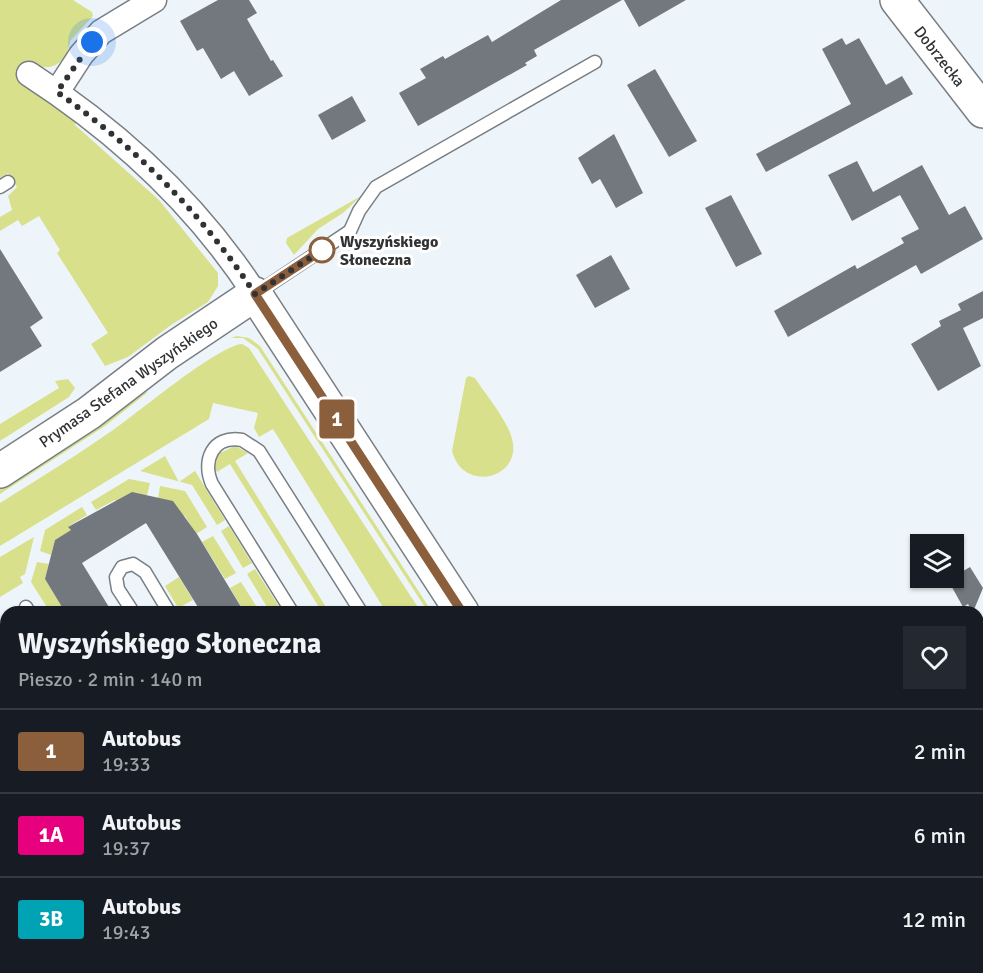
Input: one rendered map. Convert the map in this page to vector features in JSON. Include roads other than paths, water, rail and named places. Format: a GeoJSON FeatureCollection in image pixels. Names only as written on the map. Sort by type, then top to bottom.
{"type":"FeatureCollection","features":[{"type":"Feature","properties":{"kind":"street"},"geometry":{"type":"LineString","coordinates":[[57,92],[81,55],[101,32],[154,0]]}},
{"type":"Feature","properties":{"kind":"street","name":"Dobrzecka"},"geometry":{"type":"LineString","coordinates":[[897,0],[983,111]]}},
{"type":"Feature","properties":{"kind":"street"},"geometry":{"type":"LineString","coordinates":[[29,74],[57,92],[128,146],[181,196],[223,247],[458,606]]}},
{"type":"Feature","properties":{"kind":"street","name":"Prymasa Stefana Wyszyńskiego"},"geometry":{"type":"LineString","coordinates":[[0,471],[89,413],[167,353],[255,294]]}},
{"type":"Feature","properties":{"kind":"lane"},"geometry":{"type":"LineString","coordinates":[[255,294],[350,231],[359,211],[376,187],[595,62]]}},
{"type":"Feature","properties":{"kind":"lane"},"geometry":{"type":"LineString","coordinates":[[288,606],[210,478],[207,466],[209,455],[222,442],[242,440],[259,451],[357,606]]}},
{"type":"Feature","properties":{"kind":"lane"},"geometry":{"type":"LineString","coordinates":[[129,606],[118,589],[116,577],[122,567],[133,564],[145,572],[165,606]]}},
{"type":"Feature","properties":{"kind":"place","name":"Wyszyńskiego Słoneczna"},"geometry":{"type":"Point","coordinates":[322,250]}}]}
